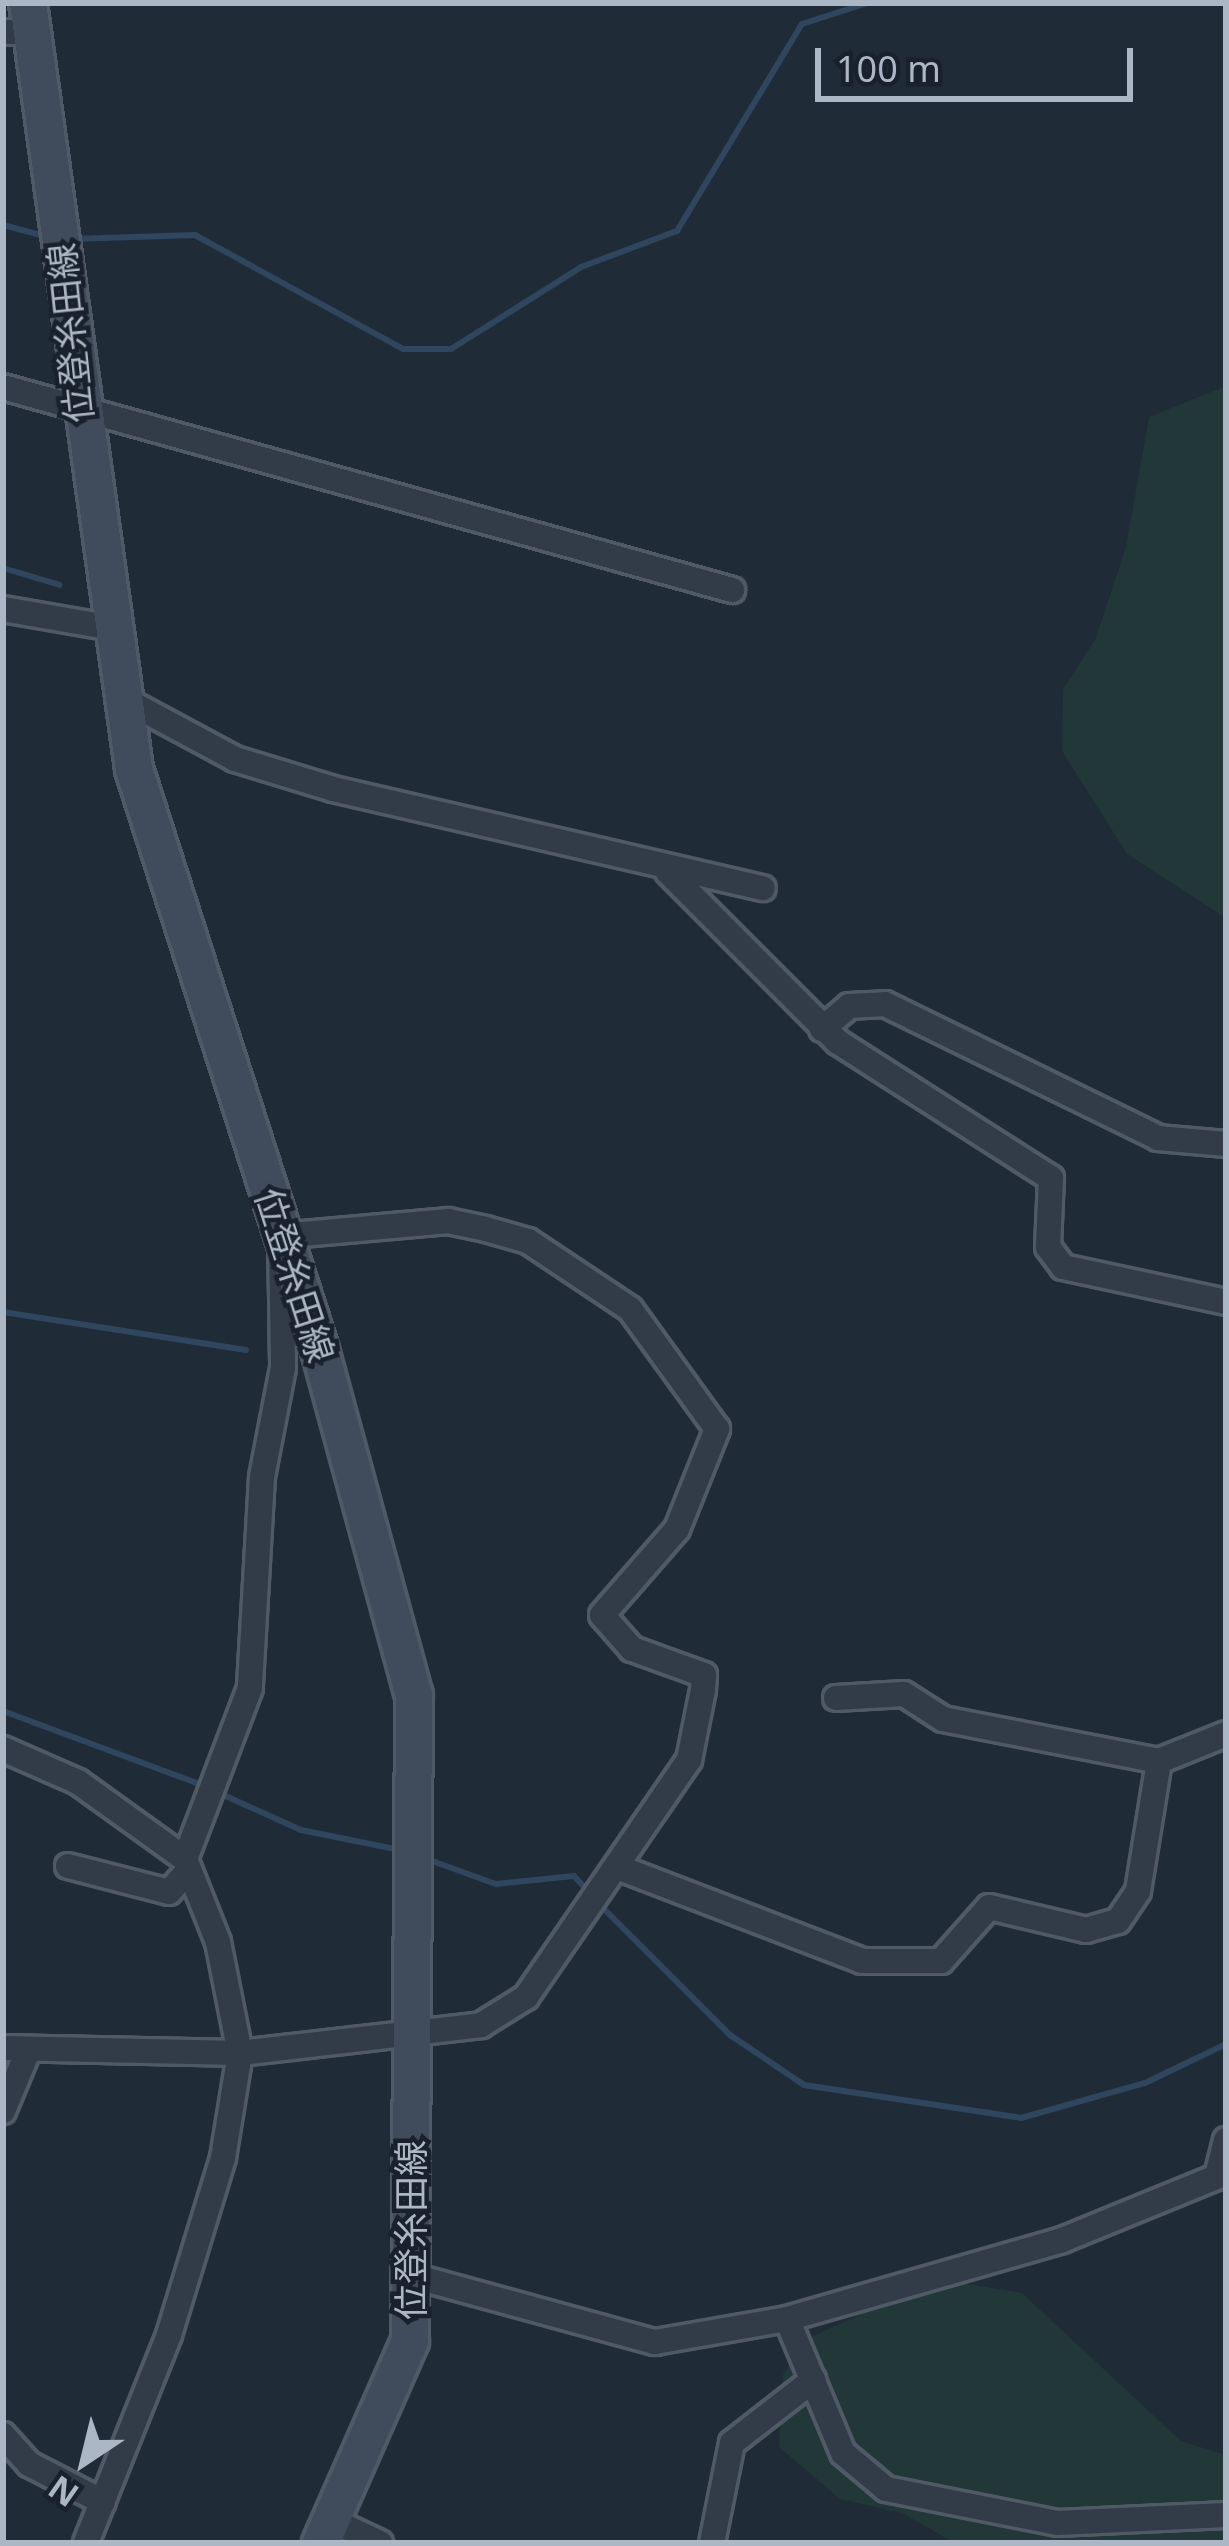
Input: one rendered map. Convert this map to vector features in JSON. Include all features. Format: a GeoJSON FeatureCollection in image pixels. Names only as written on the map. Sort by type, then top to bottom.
{"type":"FeatureCollection","features":[{"type":"Feature","properties":{"kind":"main road","name":"位登糸田線"},"geometry":{"type":"LineString","coordinates":[[20,22],[118,696],[414,1695],[413,2276],[401,2381],[327,2532]]}},
{"type":"Feature","properties":{"kind":"street"},"geometry":{"type":"LineString","coordinates":[[3,387],[78,416],[732,590]]}},
{"type":"Feature","properties":{"kind":"street"},"geometry":{"type":"LineString","coordinates":[[3,610],[107,627]]}},
{"type":"Feature","properties":{"kind":"street"},"geometry":{"type":"LineString","coordinates":[[118,696],[235,759],[668,872],[763,888]]}},
{"type":"Feature","properties":{"kind":"street"},"geometry":{"type":"LineString","coordinates":[[668,872],[822,1029],[1051,1178],[1048,1247],[1063,1267],[1226,1301]]}},
{"type":"Feature","properties":{"kind":"street"},"geometry":{"type":"LineString","coordinates":[[822,1029],[849,1006],[886,1004],[1158,1138],[1226,1144]]}},
{"type":"Feature","properties":{"kind":"street"},"geometry":{"type":"LineString","coordinates":[[3,2111],[16,2049],[240,2053],[481,2025],[526,1997],[620,1868],[689,1760],[704,1675],[632,1649],[602,1615],[677,1529],[716,1429],[707,1403],[630,1309],[529,1241],[448,1221],[281,1236],[283,1368],[262,1477],[250,1688],[186,1866],[169,1892],[68,1866]]}},
{"type":"Feature","properties":{"kind":"street"},"geometry":{"type":"LineString","coordinates":[[836,1698],[904,1694],[943,1719],[1159,1761],[1226,1734]]}},
{"type":"Feature","properties":{"kind":"street"},"geometry":{"type":"LineString","coordinates":[[3,1749],[78,1782],[186,1866],[218,1942],[240,2053],[223,2158],[176,2313],[86,2543]]}},
{"type":"Feature","properties":{"kind":"street"},"geometry":{"type":"LineString","coordinates":[[620,1868],[862,1961],[940,1960],[989,1907],[1086,1930],[1118,1921],[1138,1891],[1159,1761]]}},
{"type":"Feature","properties":{"kind":"street"},"geometry":{"type":"LineString","coordinates":[[413,2276],[656,2342],[787,2319],[1120,2223],[1221,2174],[1226,2140]]}},
{"type":"Feature","properties":{"kind":"street"},"geometry":{"type":"LineString","coordinates":[[787,2319],[843,2453],[886,2489],[1058,2523],[1226,2515]]}},
{"type":"Feature","properties":{"kind":"street"},"geometry":{"type":"LineString","coordinates":[[712,2543],[733,2443],[813,2380]]}},
{"type":"Feature","properties":{"kind":"street"},"geometry":{"type":"LineString","coordinates":[[3,2435],[29,2464],[103,2502]]}},
{"type":"Feature","properties":{"kind":"street"},"geometry":{"type":"LineString","coordinates":[[327,2532],[380,2543]]}},
{"type":"Feature","properties":{"kind":"green space"},"geometry":{"type":"Polygon","coordinates":[[[1226,386],[1226,918],[1127,854],[1062,751],[1063,689],[1095,640],[1126,547],[1149,417],[1226,386]]]}},
{"type":"Feature","properties":{"kind":"green space"},"geometry":{"type":"Polygon","coordinates":[[[937,2279],[1022,2293],[1181,2441],[1226,2455],[1226,2543],[955,2543],[902,2513],[840,2499],[779,2447],[783,2375],[803,2341],[937,2279]]]}},
{"type":"Feature","properties":{"kind":"waterway"},"geometry":{"type":"LineString","coordinates":[[73,239],[195,235],[403,349],[451,349],[581,267],[677,231],[802,24],[867,3]]}},
{"type":"Feature","properties":{"kind":"waterway"},"geometry":{"type":"LineString","coordinates":[[3,225],[48,237]]}},
{"type":"Feature","properties":{"kind":"waterway"},"geometry":{"type":"LineString","coordinates":[[3,568],[60,585]]}},
{"type":"Feature","properties":{"kind":"waterway"},"geometry":{"type":"LineString","coordinates":[[3,1312],[246,1350]]}},
{"type":"Feature","properties":{"kind":"waterway"},"geometry":{"type":"LineString","coordinates":[[3,1711],[207,1787]]}},
{"type":"Feature","properties":{"kind":"waterway"},"geometry":{"type":"LineString","coordinates":[[219,1793],[301,1830],[400,1850]]}},
{"type":"Feature","properties":{"kind":"waterway"},"geometry":{"type":"LineString","coordinates":[[424,1858],[496,1884],[574,1876],[589,1892]]}},
{"type":"Feature","properties":{"kind":"waterway"},"geometry":{"type":"LineString","coordinates":[[597,1902],[730,2035],[804,2085],[1021,2118],[1145,2083],[1226,2044]]}}]}
